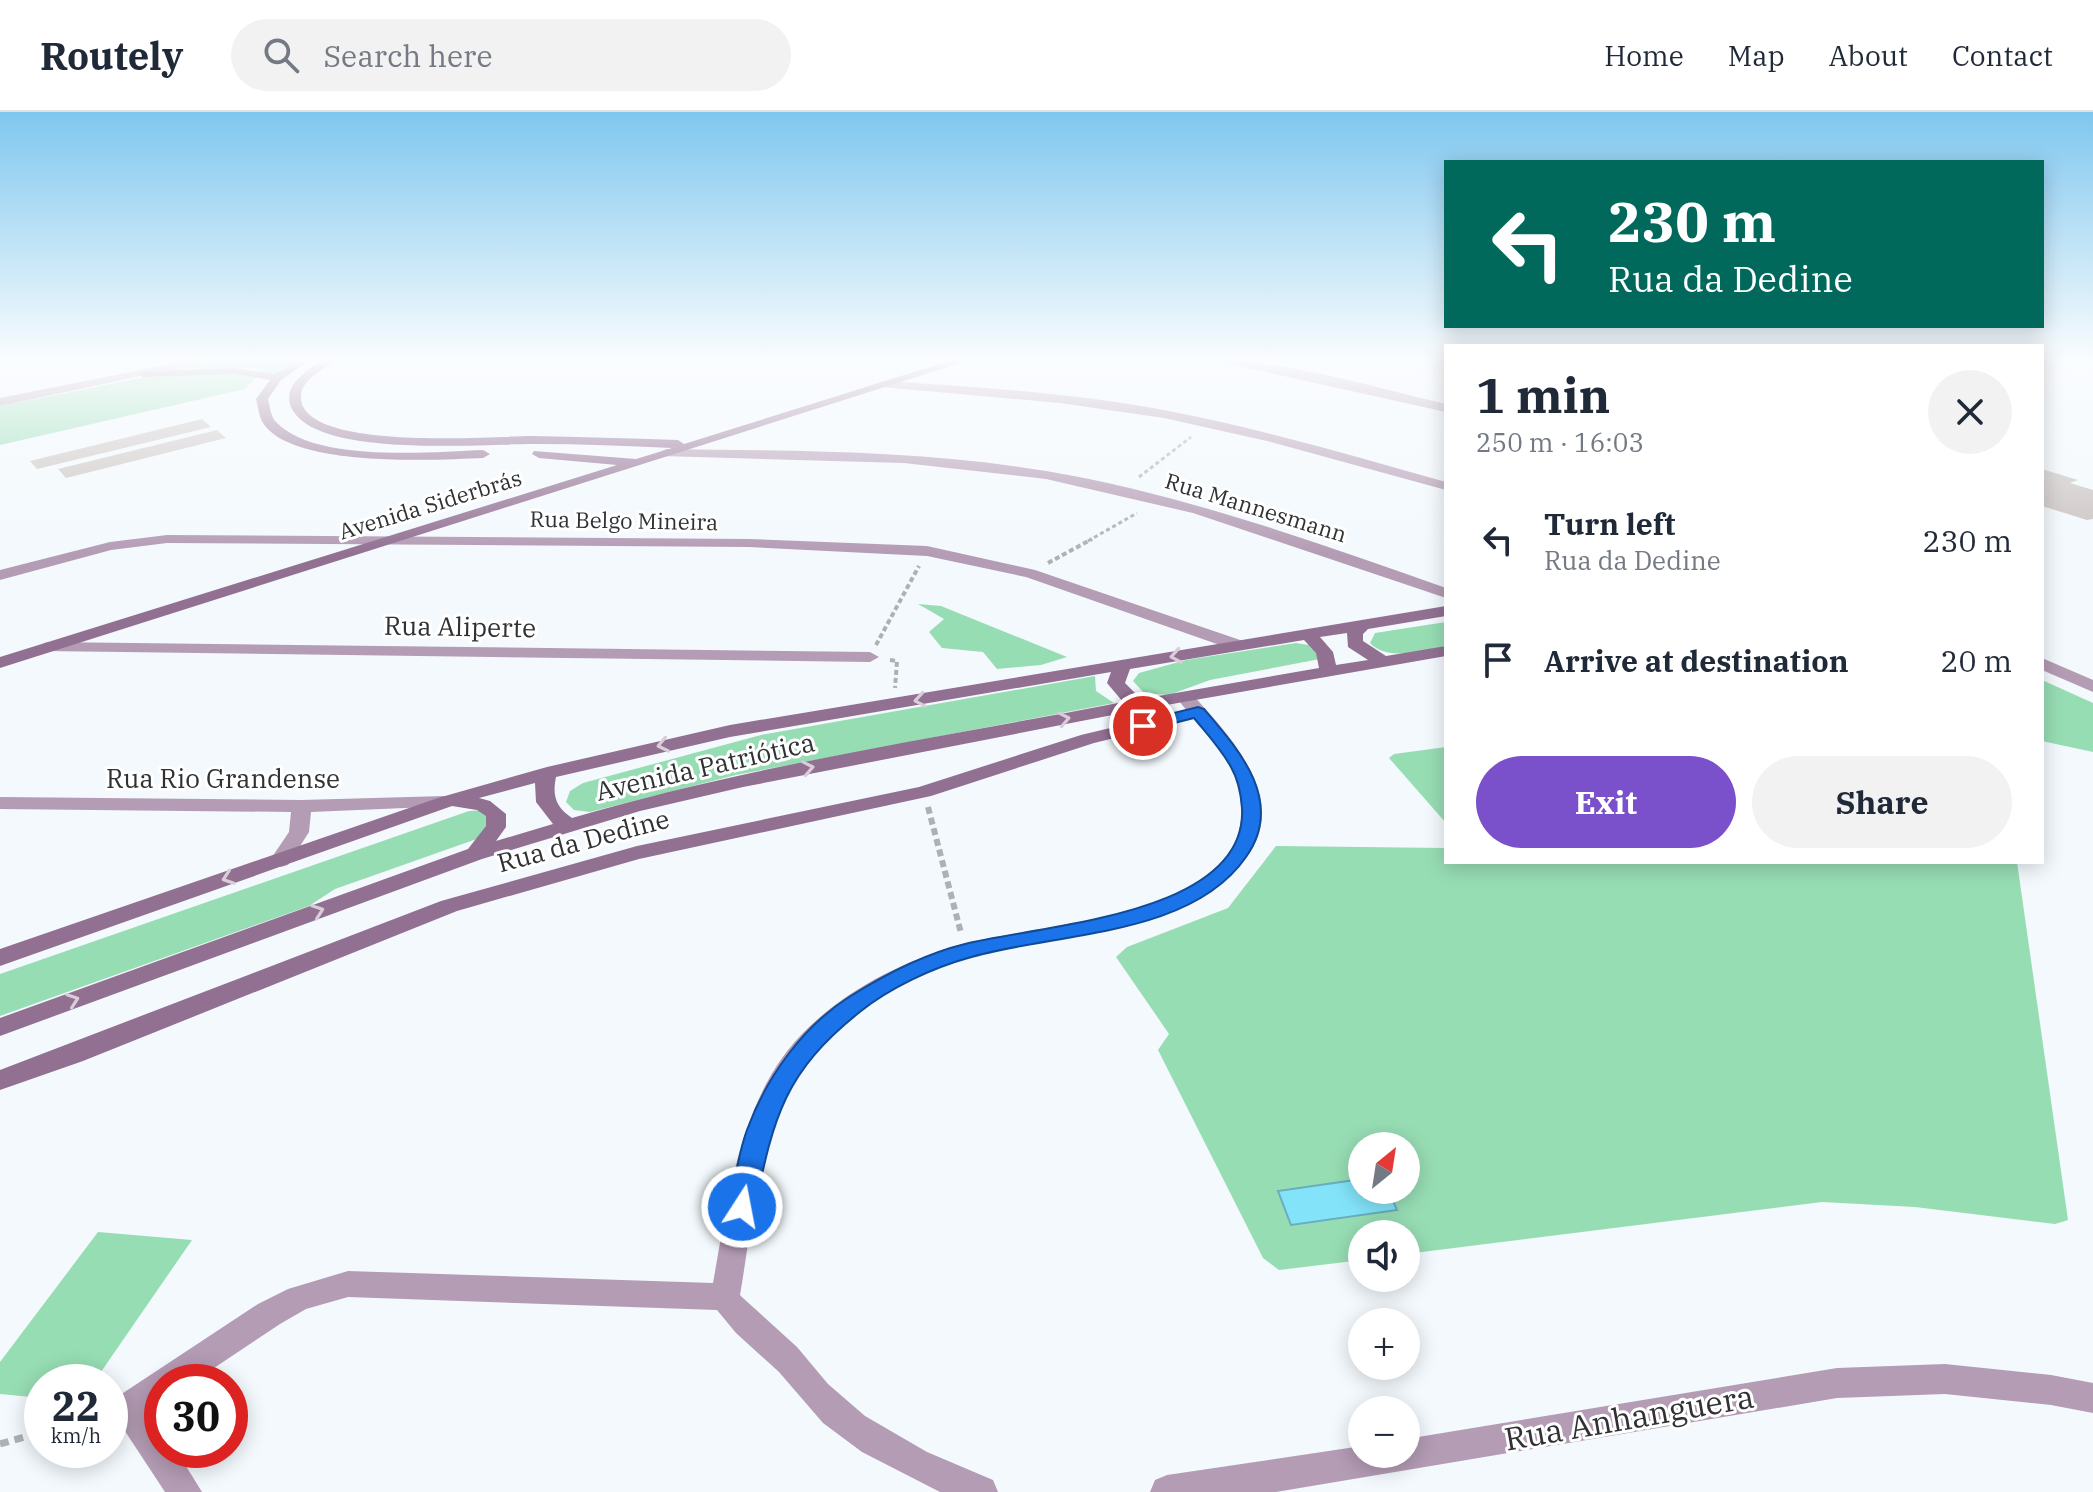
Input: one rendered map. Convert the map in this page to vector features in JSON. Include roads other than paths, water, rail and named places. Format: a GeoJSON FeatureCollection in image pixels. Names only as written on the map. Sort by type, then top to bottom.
{"type":"FeatureCollection","features":[{"type":"Feature","properties":{"kind":"street"},"geometry":{"type":"LineString","coordinates":[[267,424],[290,439],[327,449],[386,455],[566,455],[634,463]]}},
{"type":"Feature","properties":{"kind":"street"},"geometry":{"type":"LineString","coordinates":[[315,424],[356,437],[389,440],[694,445]]}},
{"type":"Feature","properties":{"kind":"street","name":"Avenida Siderbrás"},"geometry":{"type":"LineString","coordinates":[[0,663],[760,424]]}},
{"type":"Feature","properties":{"kind":"street"},"geometry":{"type":"LineString","coordinates":[[1214,424],[1444,485]]}},
{"type":"Feature","properties":{"kind":"street","name":"Rua Mannesmann"},"geometry":{"type":"LineString","coordinates":[[666,453],[943,463],[1043,474],[1161,500],[1444,592]]}},
{"type":"Feature","properties":{"kind":"street","name":"Rua Belgo Mineira"},"geometry":{"type":"LineString","coordinates":[[0,575],[110,546],[147,541],[391,539],[876,547],[927,551],[1030,573],[1237,645]]}},
{"type":"Feature","properties":{"kind":"street","name":"Avenida Patriótica"},"geometry":{"type":"LineString","coordinates":[[0,958],[445,802],[547,773],[730,731],[1444,611]]}},
{"type":"Feature","properties":{"kind":"street"},"geometry":{"type":"LineString","coordinates":[[1364,624],[1355,633],[1354,643],[1383,662]]}},
{"type":"Feature","properties":{"kind":"street"},"geometry":{"type":"LineString","coordinates":[[1308,634],[1324,652],[1328,670]]}},
{"type":"Feature","properties":{"kind":"street","name":"Rua Aliperte"},"geometry":{"type":"LineString","coordinates":[[50,647],[870,657]]}},
{"type":"Feature","properties":{"kind":"street","name":"Avenida Patriótica"},"geometry":{"type":"LineString","coordinates":[[0,1027],[475,854],[566,824],[743,781],[1138,705],[1192,705],[1328,670],[1444,651]]}},
{"type":"Feature","properties":{"kind":"street"},"geometry":{"type":"LineString","coordinates":[[2044,664],[2093,687]]}},
{"type":"Feature","properties":{"kind":"street"},"geometry":{"type":"LineString","coordinates":[[1123,665],[1116,683],[1121,692],[1138,705]]}},
{"type":"Feature","properties":{"kind":"street"},"geometry":{"type":"LineString","coordinates":[[981,1492],[885,1450],[817,1396],[787,1358],[739,1320],[725,1297],[758,1132],[770,1103],[801,1051],[833,1021],[882,987],[920,967],[965,951],[1156,910],[1198,892],[1234,861],[1247,842],[1252,820],[1250,796],[1241,769],[1192,705]]}},
{"type":"Feature","properties":{"kind":"street","name":"Rua da Dedine"},"geometry":{"type":"LineString","coordinates":[[0,1080],[74,1054],[449,906],[637,853],[924,792],[1192,705]]}},
{"type":"Feature","properties":{"kind":"street"},"geometry":{"type":"LineString","coordinates":[[547,773],[543,789],[545,804],[566,824]]}},
{"type":"Feature","properties":{"kind":"street"},"geometry":{"type":"LineString","coordinates":[[445,802],[475,803],[496,814],[496,827],[475,854]]}},
{"type":"Feature","properties":{"kind":"street","name":"Rua Rio Grandense"},"geometry":{"type":"LineString","coordinates":[[0,803],[302,806],[445,802]]}},
{"type":"Feature","properties":{"kind":"street"},"geometry":{"type":"LineString","coordinates":[[281,860],[299,832],[302,806]]}},
{"type":"Feature","properties":{"kind":"street"},"geometry":{"type":"LineString","coordinates":[[193,1364],[299,1298],[348,1284],[725,1297]]}},
{"type":"Feature","properties":{"kind":"street","name":"Rua Anhanguera"},"geometry":{"type":"LineString","coordinates":[[1167,1492],[1423,1453],[1837,1383],[1945,1379],[2051,1390],[2093,1398]]}},
{"type":"Feature","properties":{"kind":"street"},"geometry":{"type":"LineString","coordinates":[[144,1397],[128,1408],[144,1432]]}},
{"type":"Feature","properties":{"kind":"street"},"geometry":{"type":"LineString","coordinates":[[169,1468],[185,1492]]}},
{"type":"Feature","properties":{"kind":"water"},"geometry":{"type":"Polygon","coordinates":[[[1348,1181],[1348,1204],[1394,1204],[1397,1210],[1291,1225],[1278,1191],[1348,1181]]]}}]}
